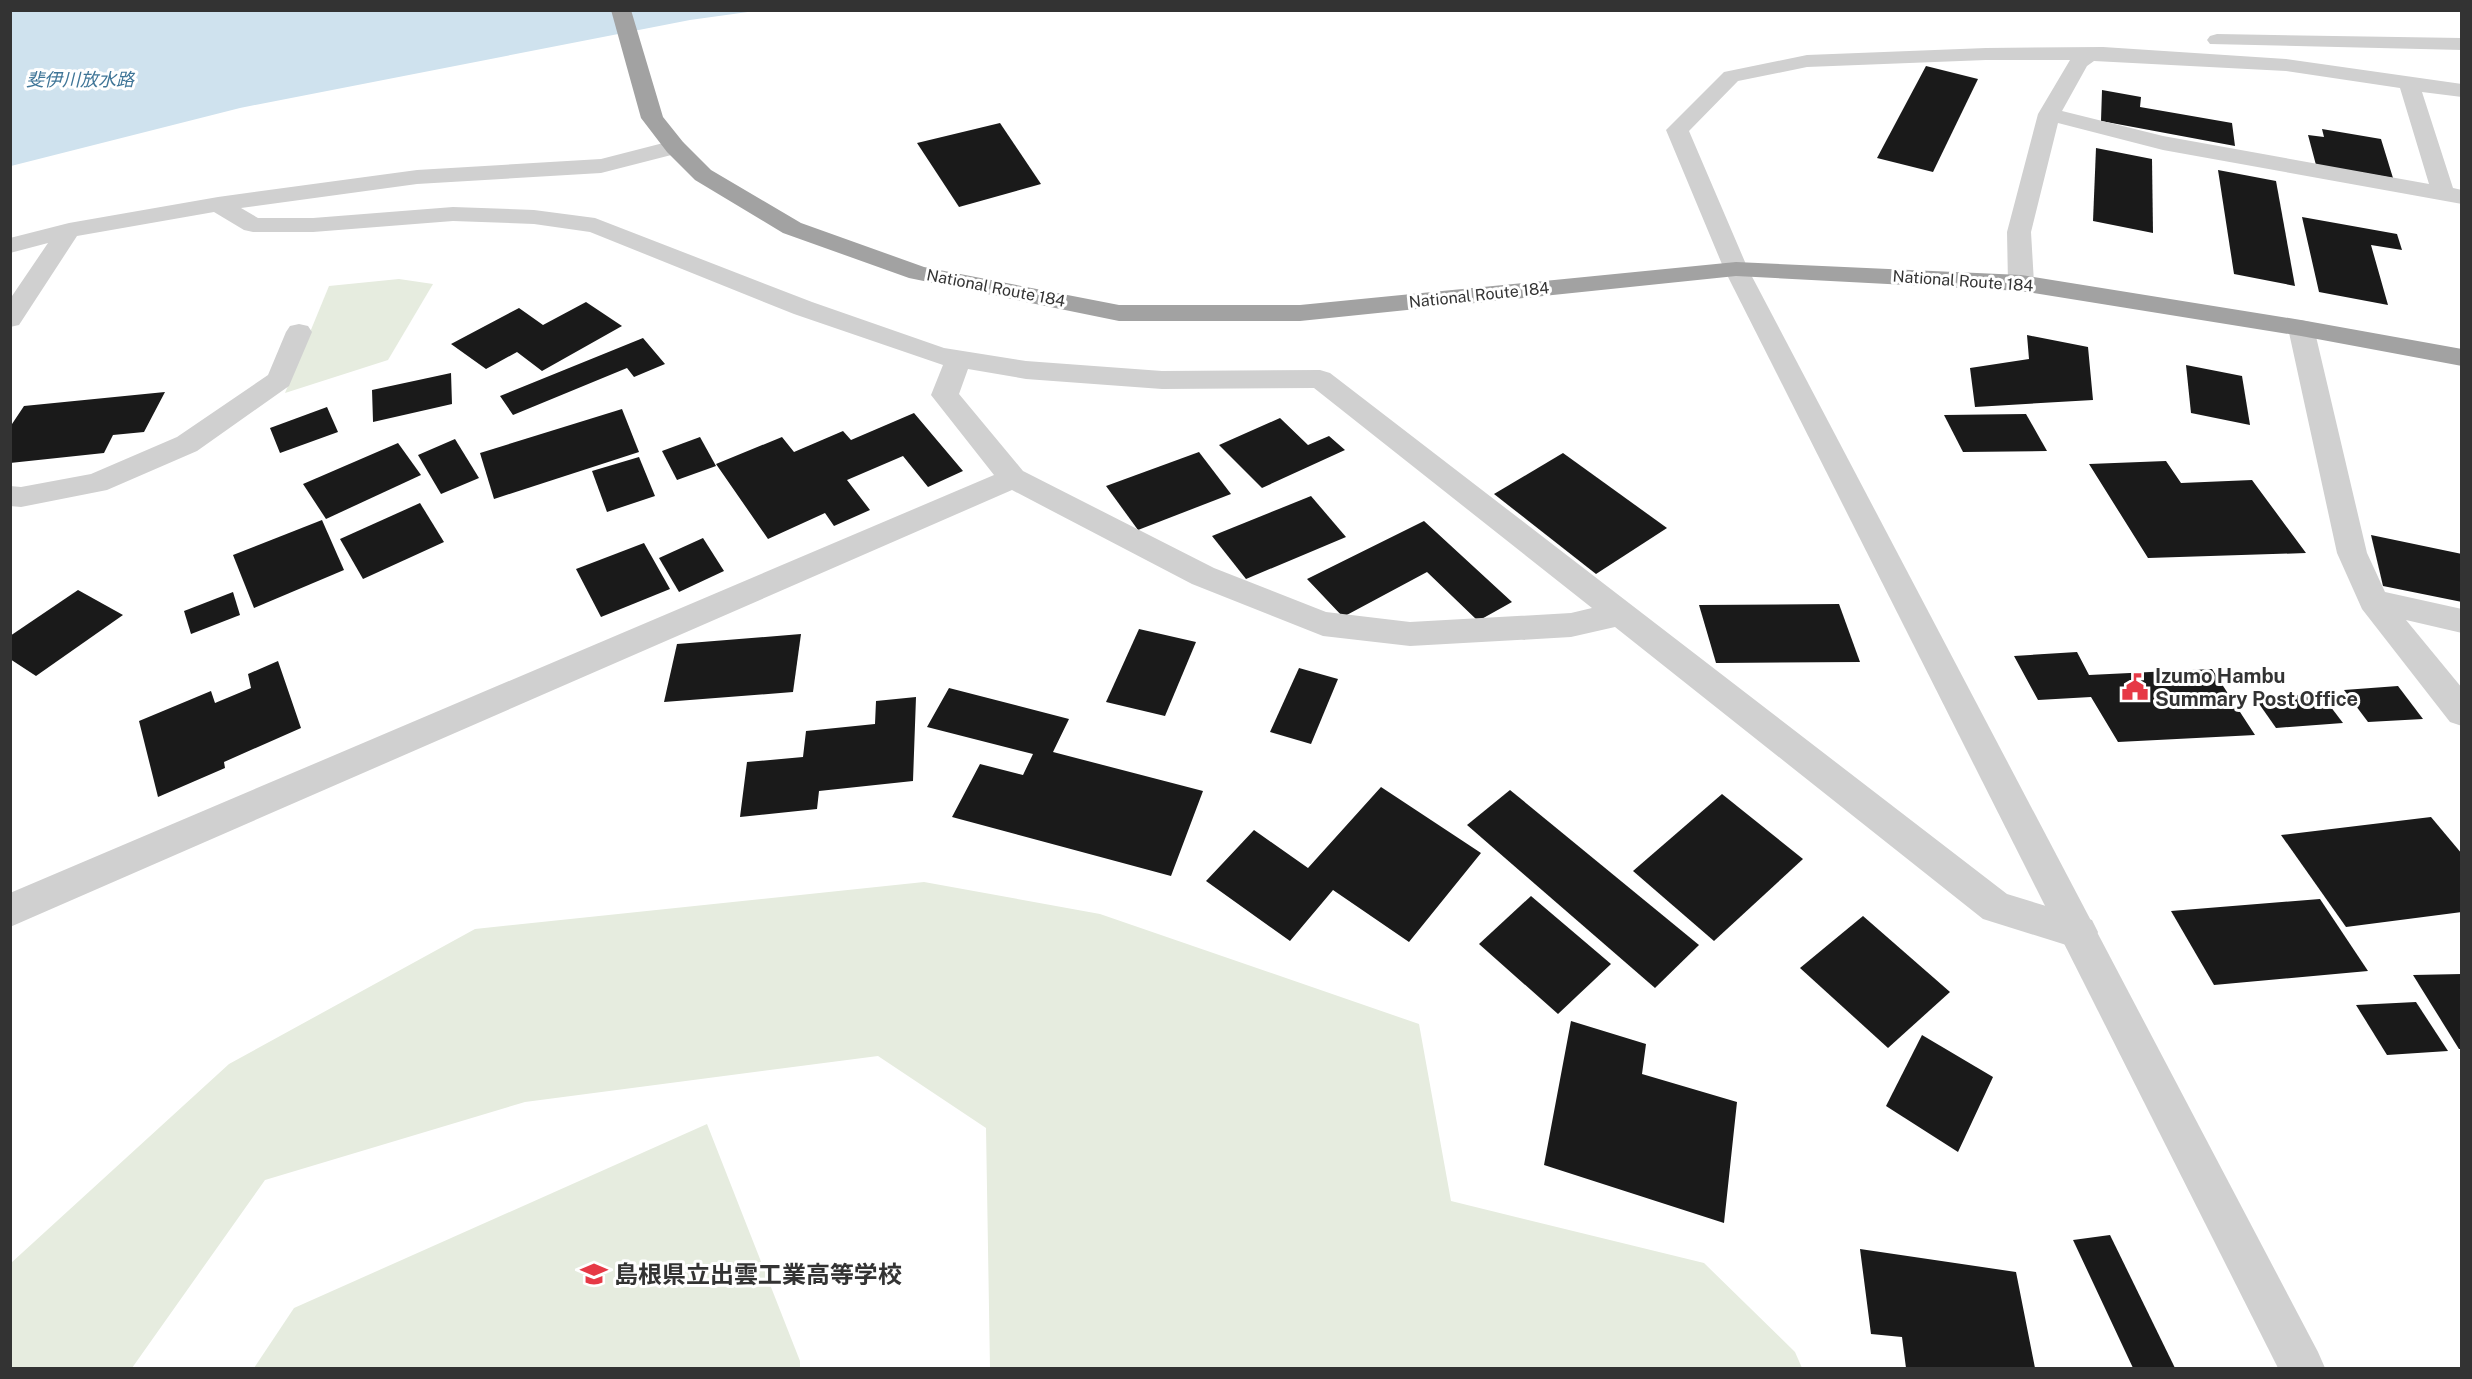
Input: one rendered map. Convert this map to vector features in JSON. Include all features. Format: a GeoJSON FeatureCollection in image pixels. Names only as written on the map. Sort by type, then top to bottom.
{"type":"FeatureCollection","features":[{"type":"Feature","properties":{"kind":"highway","name":"National Route 184"},"geometry":{"type":"LineString","coordinates":[[621,10],[652,118],[675,147],[703,175],[792,228],[918,273],[1119,313],[1300,313],[1736,269],[2021,283],[2301,328],[2462,358]]}},
{"type":"Feature","properties":{"kind":"street"},"geometry":{"type":"LineString","coordinates":[[2021,283],[2019,232],[2049,114],[2079,63],[2089,54],[2208,40],[2462,44]]}},
{"type":"Feature","properties":{"kind":"street"},"geometry":{"type":"LineString","coordinates":[[2302,1368],[1736,269],[1677,130],[1731,76],[1807,61],[1986,54],[2089,54],[2286,65],[2462,91]]}},
{"type":"Feature","properties":{"kind":"street"},"geometry":{"type":"LineString","coordinates":[[2409,83],[2452,195]]}},
{"type":"Feature","properties":{"kind":"street"},"geometry":{"type":"LineString","coordinates":[[2049,114],[2163,143],[2452,195]]}},
{"type":"Feature","properties":{"kind":"street"},"geometry":{"type":"LineString","coordinates":[[10,246],[69,231],[218,204],[417,177],[601,166],[675,147]]}},
{"type":"Feature","properties":{"kind":"street"},"geometry":{"type":"LineString","coordinates":[[218,204],[253,225],[313,225],[453,214],[534,217],[595,225],[803,308],[940,356],[1026,370],[1162,380],[1320,379],[1996,908],[2079,932]]}},
{"type":"Feature","properties":{"kind":"street"},"geometry":{"type":"LineString","coordinates":[[10,319],[69,231]]}},
{"type":"Feature","properties":{"kind":"street"},"geometry":{"type":"LineString","coordinates":[[2301,328],[2352,554],[2373,601],[2462,713]]}},
{"type":"Feature","properties":{"kind":"street"},"geometry":{"type":"LineString","coordinates":[[10,496],[21,497],[97,483],[188,444],[279,380],[299,332]]}},
{"type":"Feature","properties":{"kind":"street"},"geometry":{"type":"LineString","coordinates":[[958,359],[945,395],[1013,478],[1203,576],[1323,624],[1410,634],[1571,624],[1620,614]]}},
{"type":"Feature","properties":{"kind":"street"},"geometry":{"type":"LineString","coordinates":[[10,911],[1013,478]]}},
{"type":"Feature","properties":{"kind":"street"},"geometry":{"type":"LineString","coordinates":[[2373,601],[2462,621]]}},
{"type":"Feature","properties":{"kind":"shaded area"},"geometry":{"type":"Polygon","coordinates":[[[399,279],[433,284],[388,360],[285,393],[329,286],[399,279]]]}},
{"type":"Feature","properties":{"kind":"shaded area"},"geometry":{"type":"Polygon","coordinates":[[[924,882],[1100,914],[1419,1024],[1451,1201],[1704,1263],[1795,1352],[1802,1368],[990,1368],[986,1128],[878,1056],[525,1102],[265,1180],[132,1368],[11,1368],[11,1263],[229,1064],[475,929],[924,882]]]}},
{"type":"Feature","properties":{"kind":"shaded area"},"geometry":{"type":"Polygon","coordinates":[[[707,1124],[800,1361],[800,1368],[254,1368],[294,1308],[707,1124]]]}},
{"type":"Feature","properties":{"kind":"water","name":"斐伊川放水路"},"geometry":{"type":"Polygon","coordinates":[[[11,11],[755,11],[690,20],[240,108],[11,166],[11,11]]]}},
{"type":"Feature","properties":{"kind":"building"},"geometry":{"type":"Polygon","coordinates":[[[1926,66],[1978,79],[1933,172],[1877,158],[1926,66]]]}},
{"type":"Feature","properties":{"kind":"building"},"geometry":{"type":"Polygon","coordinates":[[[2102,90],[2141,97],[2140,107],[2232,123],[2235,146],[2101,121],[2102,90]]]}},
{"type":"Feature","properties":{"kind":"building"},"geometry":{"type":"Polygon","coordinates":[[[1000,123],[1041,184],[959,207],[917,143],[1000,123]]]}},
{"type":"Feature","properties":{"kind":"building"},"geometry":{"type":"Polygon","coordinates":[[[2322,129],[2381,139],[2393,178],[2316,165],[2308,135],[2324,137],[2322,129]]]}},
{"type":"Feature","properties":{"kind":"building"},"geometry":{"type":"Polygon","coordinates":[[[2096,148],[2152,159],[2153,233],[2093,221],[2096,148]]]}},
{"type":"Feature","properties":{"kind":"building"},"geometry":{"type":"Polygon","coordinates":[[[2218,170],[2276,181],[2295,286],[2234,274],[2218,170]]]}},
{"type":"Feature","properties":{"kind":"building"},"geometry":{"type":"Polygon","coordinates":[[[2302,217],[2397,234],[2402,250],[2371,245],[2388,305],[2319,292],[2302,217]]]}},
{"type":"Feature","properties":{"kind":"building"},"geometry":{"type":"Polygon","coordinates":[[[586,302],[622,326],[542,371],[517,352],[486,369],[451,344],[519,308],[543,325],[586,302]]]}},
{"type":"Feature","properties":{"kind":"building"},"geometry":{"type":"Polygon","coordinates":[[[2027,335],[2088,347],[2093,400],[1975,407],[1970,368],[2029,359],[2027,335]]]}},
{"type":"Feature","properties":{"kind":"building"},"geometry":{"type":"Polygon","coordinates":[[[643,338],[665,364],[634,377],[627,368],[513,415],[500,396],[643,338]]]}},
{"type":"Feature","properties":{"kind":"building"},"geometry":{"type":"Polygon","coordinates":[[[2186,365],[2242,376],[2250,425],[2191,413],[2186,365]]]}},
{"type":"Feature","properties":{"kind":"building"},"geometry":{"type":"Polygon","coordinates":[[[451,373],[452,404],[373,422],[372,390],[451,373]]]}},
{"type":"Feature","properties":{"kind":"building"},"geometry":{"type":"Polygon","coordinates":[[[165,392],[144,432],[113,435],[104,453],[10,463],[10,427],[24,406],[165,392]]]}},
{"type":"Feature","properties":{"kind":"building"},"geometry":{"type":"Polygon","coordinates":[[[327,407],[338,432],[280,453],[270,428],[327,407]]]}},
{"type":"Feature","properties":{"kind":"building"},"geometry":{"type":"Polygon","coordinates":[[[622,409],[639,452],[494,499],[480,453],[622,409]]]}},
{"type":"Feature","properties":{"kind":"building"},"geometry":{"type":"Polygon","coordinates":[[[914,413],[963,471],[928,487],[903,456],[847,480],[870,510],[834,526],[825,513],[768,539],[716,464],[782,437],[794,452],[843,431],[851,440],[914,413]]]}},
{"type":"Feature","properties":{"kind":"building"},"geometry":{"type":"Polygon","coordinates":[[[2026,414],[2047,451],[1963,452],[1944,415],[2026,414]]]}},
{"type":"Feature","properties":{"kind":"building"},"geometry":{"type":"Polygon","coordinates":[[[1280,418],[1308,445],[1329,436],[1345,450],[1262,488],[1219,445],[1280,418]]]}},
{"type":"Feature","properties":{"kind":"building"},"geometry":{"type":"Polygon","coordinates":[[[700,437],[716,466],[677,480],[662,451],[700,437]]]}},
{"type":"Feature","properties":{"kind":"building"},"geometry":{"type":"Polygon","coordinates":[[[455,439],[479,478],[441,494],[418,455],[455,439]]]}},
{"type":"Feature","properties":{"kind":"building"},"geometry":{"type":"Polygon","coordinates":[[[398,443],[421,475],[326,519],[303,484],[398,443]]]}},
{"type":"Feature","properties":{"kind":"building"},"geometry":{"type":"Polygon","coordinates":[[[1199,452],[1231,494],[1138,530],[1106,486],[1199,452]]]}},
{"type":"Feature","properties":{"kind":"building"},"geometry":{"type":"Polygon","coordinates":[[[1563,453],[1667,528],[1596,574],[1494,494],[1563,453]]]}},
{"type":"Feature","properties":{"kind":"building"},"geometry":{"type":"Polygon","coordinates":[[[639,457],[655,496],[607,512],[592,471],[639,457]]]}},
{"type":"Feature","properties":{"kind":"building"},"geometry":{"type":"Polygon","coordinates":[[[2166,461],[2181,483],[2252,480],[2306,553],[2148,558],[2089,464],[2166,461]]]}},
{"type":"Feature","properties":{"kind":"building"},"geometry":{"type":"Polygon","coordinates":[[[1311,496],[1346,537],[1246,579],[1212,536],[1311,496]]]}},
{"type":"Feature","properties":{"kind":"building"},"geometry":{"type":"Polygon","coordinates":[[[420,503],[444,542],[363,579],[340,539],[420,503]]]}},
{"type":"Feature","properties":{"kind":"building"},"geometry":{"type":"Polygon","coordinates":[[[322,520],[344,570],[254,608],[233,555],[322,520]]]}},
{"type":"Feature","properties":{"kind":"building"},"geometry":{"type":"Polygon","coordinates":[[[1424,521],[1512,602],[1478,621],[1427,572],[1343,617],[1307,579],[1424,521]]]}},
{"type":"Feature","properties":{"kind":"building"},"geometry":{"type":"Polygon","coordinates":[[[2371,535],[2462,554],[2462,602],[2383,586],[2371,535]]]}},
{"type":"Feature","properties":{"kind":"building"},"geometry":{"type":"Polygon","coordinates":[[[703,538],[724,571],[679,592],[659,558],[703,538]]]}},
{"type":"Feature","properties":{"kind":"building"},"geometry":{"type":"Polygon","coordinates":[[[644,543],[670,589],[601,617],[576,569],[644,543]]]}},
{"type":"Feature","properties":{"kind":"building"},"geometry":{"type":"Polygon","coordinates":[[[78,590],[123,615],[36,676],[10,659],[10,636],[78,590]]]}},
{"type":"Feature","properties":{"kind":"building"},"geometry":{"type":"Polygon","coordinates":[[[233,592],[240,615],[191,634],[184,611],[233,592]]]}},
{"type":"Feature","properties":{"kind":"building"},"geometry":{"type":"Polygon","coordinates":[[[1839,604],[1860,662],[1716,663],[1699,605],[1839,604]]]}},
{"type":"Feature","properties":{"kind":"building"},"geometry":{"type":"Polygon","coordinates":[[[1139,629],[1196,642],[1165,716],[1106,702],[1139,629]]]}},
{"type":"Feature","properties":{"kind":"building"},"geometry":{"type":"Polygon","coordinates":[[[801,634],[793,692],[664,702],[677,644],[801,634]]]}},
{"type":"Feature","properties":{"kind":"building"},"geometry":{"type":"Polygon","coordinates":[[[2077,652],[2089,675],[2212,669],[2255,735],[2118,742],[2091,697],[2038,700],[2014,656],[2077,652]]]}},
{"type":"Feature","properties":{"kind":"building"},"geometry":{"type":"Polygon","coordinates":[[[278,661],[301,728],[224,762],[225,768],[158,797],[139,721],[211,691],[215,703],[251,688],[248,674],[278,661]]]}},
{"type":"Feature","properties":{"kind":"building"},"geometry":{"type":"Polygon","coordinates":[[[1299,668],[1338,679],[1311,744],[1270,732],[1299,668]]]}},
{"type":"Feature","properties":{"kind":"building"},"geometry":{"type":"Polygon","coordinates":[[[2398,686],[2423,719],[2368,722],[2344,690],[2398,686]]]}},
{"type":"Feature","properties":{"kind":"building"},"geometry":{"type":"Polygon","coordinates":[[[949,688],[1069,719],[1053,752],[1203,791],[1171,876],[952,817],[980,764],[1023,775],[1033,754],[927,727],[949,688]]]}},
{"type":"Feature","properties":{"kind":"building"},"geometry":{"type":"Polygon","coordinates":[[[2321,694],[2343,723],[2276,728],[2255,698],[2321,694]]]}},
{"type":"Feature","properties":{"kind":"building"},"geometry":{"type":"Polygon","coordinates":[[[916,697],[913,781],[819,791],[817,809],[740,817],[747,762],[803,757],[806,731],[875,724],[876,701],[916,697]]]}},
{"type":"Feature","properties":{"kind":"building"},"geometry":{"type":"Polygon","coordinates":[[[1381,787],[1481,853],[1409,942],[1333,890],[1290,941],[1206,881],[1254,830],[1308,868],[1381,787]]]}},
{"type":"Feature","properties":{"kind":"building"},"geometry":{"type":"Polygon","coordinates":[[[1510,790],[1699,945],[1655,988],[1467,825],[1510,790]]]}},
{"type":"Feature","properties":{"kind":"building"},"geometry":{"type":"Polygon","coordinates":[[[1722,794],[1803,859],[1714,941],[1633,871],[1722,794]]]}},
{"type":"Feature","properties":{"kind":"building"},"geometry":{"type":"Polygon","coordinates":[[[2431,817],[2462,854],[2462,912],[2346,927],[2281,835],[2431,817]]]}},
{"type":"Feature","properties":{"kind":"building"},"geometry":{"type":"Polygon","coordinates":[[[1531,896],[1611,964],[1558,1014],[1479,944],[1531,896]]]}},
{"type":"Feature","properties":{"kind":"building"},"geometry":{"type":"Polygon","coordinates":[[[2320,899],[2368,971],[2214,985],[2171,911],[2320,899]]]}},
{"type":"Feature","properties":{"kind":"building"},"geometry":{"type":"Polygon","coordinates":[[[1863,916],[1950,992],[1888,1048],[1800,968],[1863,916]]]}},
{"type":"Feature","properties":{"kind":"building"},"geometry":{"type":"Polygon","coordinates":[[[2462,974],[2462,1049],[2459,1049],[2413,975],[2462,974]]]}},
{"type":"Feature","properties":{"kind":"building"},"geometry":{"type":"Polygon","coordinates":[[[2416,1002],[2448,1051],[2387,1055],[2356,1005],[2416,1002]]]}},
{"type":"Feature","properties":{"kind":"building"},"geometry":{"type":"Polygon","coordinates":[[[1571,1021],[1646,1044],[1642,1074],[1737,1102],[1724,1223],[1544,1165],[1571,1021]]]}},
{"type":"Feature","properties":{"kind":"building"},"geometry":{"type":"Polygon","coordinates":[[[1922,1035],[1993,1077],[1958,1152],[1886,1106],[1922,1035]]]}},
{"type":"Feature","properties":{"kind":"building"},"geometry":{"type":"Polygon","coordinates":[[[2110,1235],[2175,1368],[2133,1368],[2073,1240],[2110,1235]]]}},
{"type":"Feature","properties":{"kind":"building"},"geometry":{"type":"Polygon","coordinates":[[[1860,1249],[2016,1272],[2035,1368],[1906,1368],[1902,1337],[1871,1334],[1860,1249]]]}},
{"type":"Feature","properties":{"kind":"place","name":"Izumo Hambu Summary Post Office"},"geometry":{"type":"Point","coordinates":[2135,687]}},
{"type":"Feature","properties":{"kind":"place","name":"島根県立出雲工業高等学校"},"geometry":{"type":"Point","coordinates":[594,1274]}}]}
